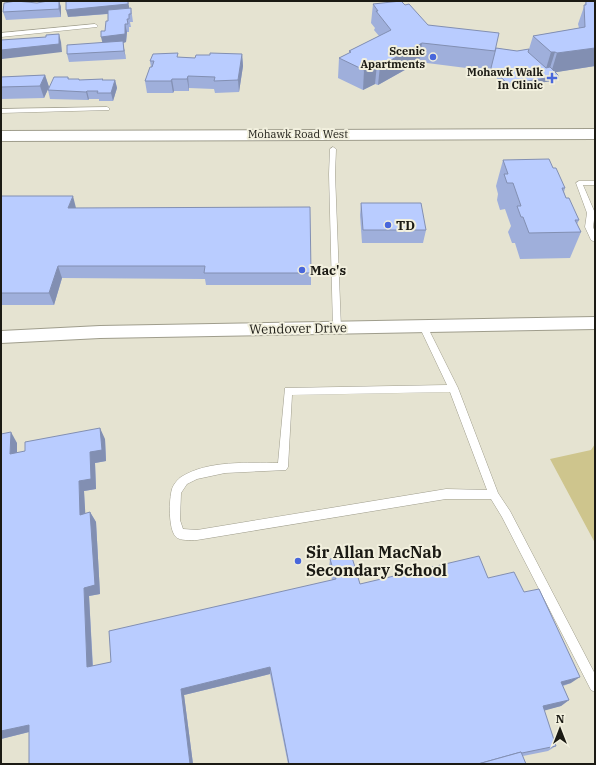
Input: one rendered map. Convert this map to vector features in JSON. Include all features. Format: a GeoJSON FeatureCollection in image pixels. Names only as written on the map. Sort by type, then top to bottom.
{"type":"FeatureCollection","features":[{"type":"Feature","properties":{"kind":"main road"},"geometry":{"type":"LineString","coordinates":[[333,148],[366,134]]}},
{"type":"Feature","properties":{"kind":"main road","name":"Mohawk Road West"},"geometry":{"type":"LineString","coordinates":[[1,136],[595,134]]}},
{"type":"Feature","properties":{"kind":"main road","name":"Mohawk Road West"},"geometry":{"type":"LineString","coordinates":[[1,148],[595,147]]}},
{"type":"Feature","properties":{"kind":"street","name":"Wendover Drive"},"geometry":{"type":"LineString","coordinates":[[1,337],[100,332],[595,323]]}},
{"type":"Feature","properties":{"kind":"lane"},"geometry":{"type":"LineString","coordinates":[[1,35],[95,26]]}},
{"type":"Feature","properties":{"kind":"lane"},"geometry":{"type":"LineString","coordinates":[[1,111],[107,109]]}},
{"type":"Feature","properties":{"kind":"lane"},"geometry":{"type":"LineString","coordinates":[[333,148],[332,169],[337,328]]}},
{"type":"Feature","properties":{"kind":"lane"},"geometry":{"type":"LineString","coordinates":[[595,183],[579,183],[592,210],[589,227],[595,240]]}},
{"type":"Feature","properties":{"kind":"lane"},"geometry":{"type":"LineString","coordinates":[[422,326],[453,388],[494,495],[506,514],[595,686]]}},
{"type":"Feature","properties":{"kind":"lane"},"geometry":{"type":"LineString","coordinates":[[453,388],[288,391],[283,467],[212,470],[192,476],[183,482],[177,489],[174,514],[175,528],[180,534],[197,535],[446,494],[494,495]]}},
{"type":"Feature","properties":{"kind":"shaded area"},"geometry":{"type":"Polygon","coordinates":[[[595,444],[595,543],[550,459],[591,450],[595,444]]]}},
{"type":"Feature","properties":{"kind":"building"},"geometry":{"type":"Polygon","coordinates":[[[16,1],[37,3],[59,1],[59,9],[3,12],[4,3],[16,1]]]}},
{"type":"Feature","properties":{"kind":"building"},"geometry":{"type":"Polygon","coordinates":[[[66,1],[128,1],[128,4],[66,10],[66,1]]]}},
{"type":"Feature","properties":{"kind":"building"},"geometry":{"type":"Polygon","coordinates":[[[401,1],[405,5],[409,4],[428,25],[499,33],[495,51],[422,43],[380,66],[377,64],[364,70],[339,58],[351,52],[349,51],[391,30],[376,11],[378,11],[373,4],[401,1]]]}},
{"type":"Feature","properties":{"kind":"building"},"geometry":{"type":"Polygon","coordinates":[[[586,1],[595,1],[595,48],[557,53],[551,52],[533,36],[585,27],[584,5],[586,5],[586,1]]]}},
{"type":"Feature","properties":{"kind":"building"},"geometry":{"type":"Polygon","coordinates":[[[131,8],[131,14],[129,14],[129,19],[127,19],[128,24],[125,24],[125,34],[101,37],[101,31],[105,31],[106,21],[108,21],[108,10],[131,8]]]}},
{"type":"Feature","properties":{"kind":"building"},"geometry":{"type":"Polygon","coordinates":[[[59,34],[59,44],[1,50],[1,40],[46,37],[46,35],[59,34]]]}},
{"type":"Feature","properties":{"kind":"building"},"geometry":{"type":"Polygon","coordinates":[[[123,41],[124,51],[67,54],[67,45],[123,41]]]}},
{"type":"Feature","properties":{"kind":"building"},"geometry":{"type":"Polygon","coordinates":[[[496,48],[517,51],[529,49],[528,52],[546,68],[550,67],[559,76],[508,84],[491,68],[496,48]]]}},
{"type":"Feature","properties":{"kind":"building"},"geometry":{"type":"Polygon","coordinates":[[[178,53],[177,57],[195,58],[196,55],[210,55],[210,53],[242,54],[238,80],[214,81],[215,77],[188,76],[187,79],[172,79],[171,81],[145,81],[154,61],[150,61],[153,54],[178,53]]]}},
{"type":"Feature","properties":{"kind":"building"},"geometry":{"type":"Polygon","coordinates":[[[45,75],[40,86],[1,87],[1,77],[45,75]]]}},
{"type":"Feature","properties":{"kind":"building"},"geometry":{"type":"Polygon","coordinates":[[[54,77],[68,77],[68,79],[79,80],[115,80],[111,93],[97,93],[98,91],[86,92],[48,90],[54,77]]]}},
{"type":"Feature","properties":{"kind":"building"},"geometry":{"type":"Polygon","coordinates":[[[549,159],[553,168],[556,168],[565,188],[562,188],[566,198],[569,198],[579,220],[575,220],[581,232],[529,233],[523,217],[521,217],[517,206],[521,206],[513,183],[507,183],[504,174],[508,174],[503,160],[549,159]]]}},
{"type":"Feature","properties":{"kind":"building"},"geometry":{"type":"Polygon","coordinates":[[[1,196],[73,196],[68,208],[310,207],[311,273],[204,273],[205,266],[58,266],[49,293],[1,293],[1,196]]]}},
{"type":"Feature","properties":{"kind":"building"},"geometry":{"type":"Polygon","coordinates":[[[361,203],[421,203],[426,230],[363,230],[361,203]]]}},
{"type":"Feature","properties":{"kind":"building"},"geometry":{"type":"Polygon","coordinates":[[[100,428],[102,450],[90,452],[91,479],[79,481],[80,515],[90,512],[95,585],[84,588],[87,667],[111,662],[109,631],[336,579],[330,559],[351,554],[360,584],[479,556],[488,578],[514,572],[524,592],[539,589],[580,677],[561,682],[569,700],[543,706],[556,746],[521,752],[478,764],[289,764],[270,667],[181,689],[190,764],[29,764],[29,725],[1,731],[1,434],[11,432],[10,454],[25,451],[25,442],[100,428]]]}},
{"type":"Feature","properties":{"kind":"building"},"geometry":{"type":"Polygon","coordinates":[[[521,752],[526,764],[478,764],[521,752]]]}},
{"type":"Feature","properties":{"kind":"place","name":"Scenic Apartments"},"geometry":{"type":"Point","coordinates":[433,57]}},
{"type":"Feature","properties":{"kind":"place","name":"Mohawk Walk In Clinic"},"geometry":{"type":"Point","coordinates":[552,78]}},
{"type":"Feature","properties":{"kind":"place","name":"TD"},"geometry":{"type":"Point","coordinates":[388,225]}},
{"type":"Feature","properties":{"kind":"place","name":"Mac's"},"geometry":{"type":"Point","coordinates":[302,270]}},
{"type":"Feature","properties":{"kind":"place","name":"Sir Allan MacNab Secondary School"},"geometry":{"type":"Point","coordinates":[298,561]}}]}
